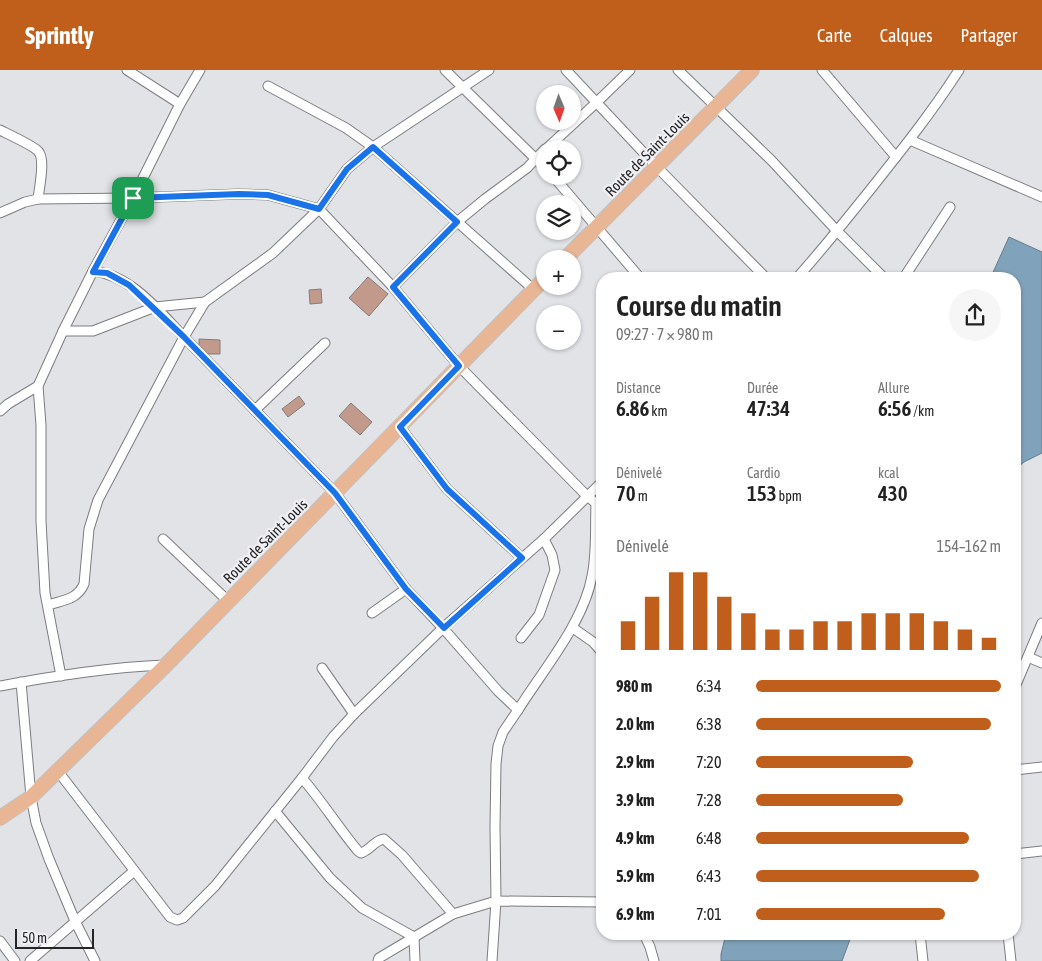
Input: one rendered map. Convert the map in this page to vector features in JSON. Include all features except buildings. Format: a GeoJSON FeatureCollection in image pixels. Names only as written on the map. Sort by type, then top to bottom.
{"type":"FeatureCollection","features":[{"type":"Feature","properties":{"kind":"main road","name":"Route de Saint-Louis"},"geometry":{"type":"LineString","coordinates":[[574,250],[752,70]]}},
{"type":"Feature","properties":{"kind":"main road","name":"Route de Saint-Louis"},"geometry":{"type":"LineString","coordinates":[[0,818],[31,797],[166,665],[536,286]]}},
{"type":"Feature","properties":{"kind":"street"},"geometry":{"type":"LineString","coordinates":[[126,70],[180,104]]}},
{"type":"Feature","properties":{"kind":"street"},"geometry":{"type":"LineString","coordinates":[[61,676],[45,593],[41,521],[41,425],[38,386],[93,272],[180,104],[200,70]]}},
{"type":"Feature","properties":{"kind":"street"},"geometry":{"type":"LineString","coordinates":[[393,287],[457,222],[520,174],[536,158],[445,70]]}},
{"type":"Feature","properties":{"kind":"street"},"geometry":{"type":"LineString","coordinates":[[48,605],[74,597],[80,592],[84,584],[89,528],[98,500],[184,337],[205,302],[273,253],[319,209],[347,169],[373,147],[489,70]]}},
{"type":"Feature","properties":{"kind":"street"},"geometry":{"type":"LineString","coordinates":[[566,70],[657,167],[760,272]]}},
{"type":"Feature","properties":{"kind":"street"},"geometry":{"type":"LineString","coordinates":[[555,140],[630,70]]}},
{"type":"Feature","properties":{"kind":"street"},"geometry":{"type":"LineString","coordinates":[[678,70],[772,161],[878,272]]}},
{"type":"Feature","properties":{"kind":"street"},"geometry":{"type":"LineString","coordinates":[[822,70],[896,157]]}},
{"type":"Feature","properties":{"kind":"street"},"geometry":{"type":"LineString","coordinates":[[802,272],[910,140],[941,98],[958,70]]}},
{"type":"Feature","properties":{"kind":"street"},"geometry":{"type":"LineString","coordinates":[[268,86],[346,128],[373,147],[533,289]]}},
{"type":"Feature","properties":{"kind":"street"},"geometry":{"type":"LineString","coordinates":[[0,130],[38,152],[42,158],[38,199]]}},
{"type":"Feature","properties":{"kind":"street"},"geometry":{"type":"LineString","coordinates":[[910,140],[1042,197]]}},
{"type":"Feature","properties":{"kind":"street"},"geometry":{"type":"LineString","coordinates":[[561,185],[635,272]]}},
{"type":"Feature","properties":{"kind":"street"},"geometry":{"type":"LineString","coordinates":[[0,213],[25,202],[38,199],[239,194],[268,195],[319,209],[393,287],[459,366],[587,496],[596,503]]}},
{"type":"Feature","properties":{"kind":"street"},"geometry":{"type":"LineString","coordinates":[[908,272],[950,208]]}},
{"type":"Feature","properties":{"kind":"street"},"geometry":{"type":"LineString","coordinates":[[93,272],[107,273],[129,285],[155,307],[255,410],[335,493],[406,589],[444,628],[498,691],[518,710]]}},
{"type":"Feature","properties":{"kind":"street"},"geometry":{"type":"LineString","coordinates":[[63,331],[93,330],[107,327],[155,307],[205,302]]}},
{"type":"Feature","properties":{"kind":"street"},"geometry":{"type":"LineString","coordinates":[[255,410],[325,343]]}},
{"type":"Feature","properties":{"kind":"street"},"geometry":{"type":"LineString","coordinates":[[0,412],[4,403],[38,386]]}},
{"type":"Feature","properties":{"kind":"street"},"geometry":{"type":"LineString","coordinates":[[400,427],[447,489],[522,558]]}},
{"type":"Feature","properties":{"kind":"street"},"geometry":{"type":"LineString","coordinates":[[57,770],[170,917],[177,920],[183,918],[215,886],[302,778],[332,737],[354,714],[444,628],[544,539],[596,488]]}},
{"type":"Feature","properties":{"kind":"street"},"geometry":{"type":"LineString","coordinates":[[492,961],[496,901],[494,827],[498,746],[502,732],[573,628],[589,588],[596,535]]}},
{"type":"Feature","properties":{"kind":"street"},"geometry":{"type":"LineString","coordinates":[[521,638],[539,615],[555,570],[552,555],[544,539]]}},
{"type":"Feature","properties":{"kind":"street"},"geometry":{"type":"LineString","coordinates":[[163,540],[228,601]]}},
{"type":"Feature","properties":{"kind":"street"},"geometry":{"type":"LineString","coordinates":[[372,613],[406,589]]}},
{"type":"Feature","properties":{"kind":"street"},"geometry":{"type":"LineString","coordinates":[[1021,673],[1042,623]]}},
{"type":"Feature","properties":{"kind":"street"},"geometry":{"type":"LineString","coordinates":[[573,628],[596,645]]}},
{"type":"Feature","properties":{"kind":"street"},"geometry":{"type":"LineString","coordinates":[[1028,657],[1042,663]]}},
{"type":"Feature","properties":{"kind":"street"},"geometry":{"type":"LineString","coordinates":[[0,686],[61,676],[166,665]]}},
{"type":"Feature","properties":{"kind":"street"},"geometry":{"type":"LineString","coordinates":[[322,668],[354,714]]}},
{"type":"Feature","properties":{"kind":"street"},"geometry":{"type":"LineString","coordinates":[[21,682],[31,797],[39,832],[75,921],[95,961]]}},
{"type":"Feature","properties":{"kind":"street"},"geometry":{"type":"LineString","coordinates":[[1021,769],[1042,767]]}},
{"type":"Feature","properties":{"kind":"street"},"geometry":{"type":"LineString","coordinates":[[302,778],[318,796],[340,829],[358,851],[361,853],[365,852],[380,839],[384,839],[402,855],[453,914]]}},
{"type":"Feature","properties":{"kind":"street"},"geometry":{"type":"LineString","coordinates":[[275,811],[330,878],[362,908],[414,937]]}},
{"type":"Feature","properties":{"kind":"street"},"geometry":{"type":"LineString","coordinates":[[1021,853],[1042,851]]}},
{"type":"Feature","properties":{"kind":"street"},"geometry":{"type":"LineString","coordinates":[[30,961],[134,871]]}},
{"type":"Feature","properties":{"kind":"street"},"geometry":{"type":"LineString","coordinates":[[378,961],[379,958],[453,914],[496,901],[596,902]]}},
{"type":"Feature","properties":{"kind":"street"},"geometry":{"type":"LineString","coordinates":[[414,937],[415,961]]}},
{"type":"Feature","properties":{"kind":"street"},"geometry":{"type":"LineString","coordinates":[[647,940],[654,961]]}},
{"type":"Feature","properties":{"kind":"street"},"geometry":{"type":"LineString","coordinates":[[921,940],[923,961]]}},
{"type":"Feature","properties":{"kind":"street"},"geometry":{"type":"LineString","coordinates":[[1009,940],[1011,961]]}},
{"type":"Feature","properties":{"kind":"street"},"geometry":{"type":"LineString","coordinates":[[0,941],[15,961]]}},
{"type":"Feature","properties":{"kind":"water"},"geometry":{"type":"Polygon","coordinates":[[[1009,237],[1042,252],[1042,453],[1021,465],[1021,272],[993,272],[1009,237]]]}},
{"type":"Feature","properties":{"kind":"water"},"geometry":{"type":"Polygon","coordinates":[[[724,940],[850,940],[842,961],[721,961],[724,940]]]}},
{"type":"Feature","properties":{"kind":"route"},"geometry":{"type":"LineString","coordinates":[[373,147],[457,222],[393,287],[459,366],[400,427],[447,489],[522,558],[444,628],[406,589],[335,493],[155,307],[129,285],[107,273],[93,272],[133,198],[239,194],[268,195],[319,209],[347,169],[373,147]]}}]}
